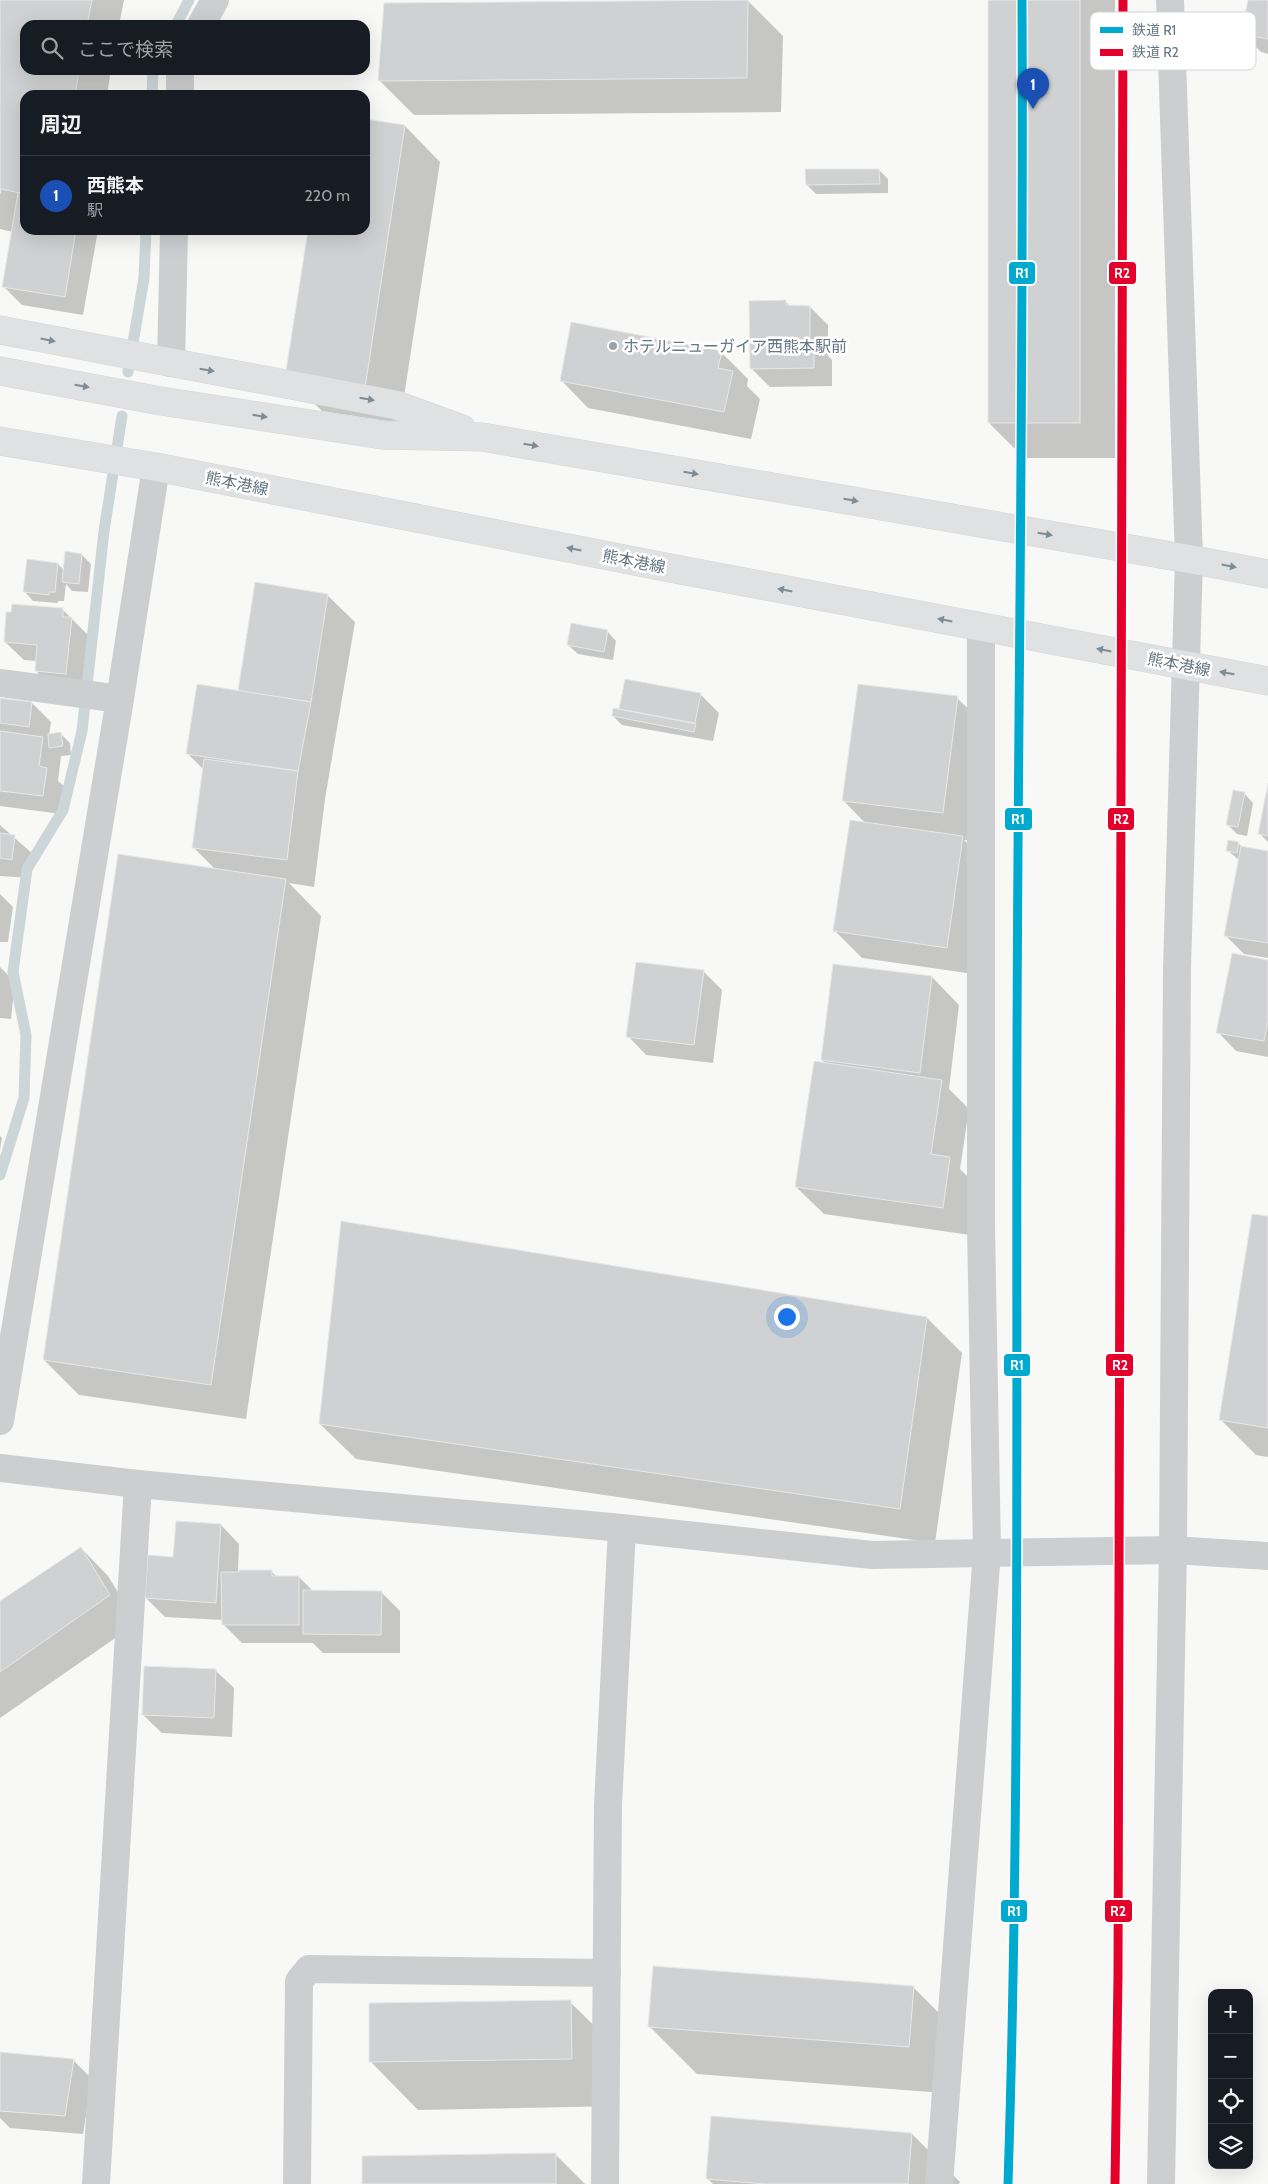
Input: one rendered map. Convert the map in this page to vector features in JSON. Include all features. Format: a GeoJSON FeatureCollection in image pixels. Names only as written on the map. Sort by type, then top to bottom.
{"type":"FeatureCollection","features":[{"type":"Feature","properties":{"kind":"main road"},"geometry":{"type":"LineString","coordinates":[[0,330],[396,405],[482,437]]}},
{"type":"Feature","properties":{"kind":"main road"},"geometry":{"type":"LineString","coordinates":[[0,371],[161,401],[382,435],[482,437],[1189,558],[1268,574]]}},
{"type":"Feature","properties":{"kind":"main road","name":"熊本港線"},"geometry":{"type":"LineString","coordinates":[[0,441],[156,467],[1268,681]]}},
{"type":"Feature","properties":{"kind":"street"},"geometry":{"type":"LineString","coordinates":[[204,20],[215,0]]}},
{"type":"Feature","properties":{"kind":"street"},"geometry":{"type":"LineString","coordinates":[[1161,2184],[1173,1550],[1177,968],[1189,558],[1172,70]]}},
{"type":"Feature","properties":{"kind":"street"},"geometry":{"type":"LineString","coordinates":[[180,75],[180,90]]}},
{"type":"Feature","properties":{"kind":"street"},"geometry":{"type":"LineString","coordinates":[[171,363],[174,235]]}},
{"type":"Feature","properties":{"kind":"street"},"geometry":{"type":"LineString","coordinates":[[0,1421],[120,699],[156,467]]}},
{"type":"Feature","properties":{"kind":"street"},"geometry":{"type":"LineString","coordinates":[[939,2184],[987,1552],[981,1225],[982,627]]}},
{"type":"Feature","properties":{"kind":"street"},"geometry":{"type":"LineString","coordinates":[[0,683],[120,699]]}},
{"type":"Feature","properties":{"kind":"street"},"geometry":{"type":"LineString","coordinates":[[0,1468],[138,1484],[622,1528],[872,1555],[1173,1550],[1268,1556]]}},
{"type":"Feature","properties":{"kind":"street"},"geometry":{"type":"LineString","coordinates":[[96,2184],[138,1484]]}},
{"type":"Feature","properties":{"kind":"street"},"geometry":{"type":"LineString","coordinates":[[605,2184],[608,1805],[622,1528]]}},
{"type":"Feature","properties":{"kind":"street"},"geometry":{"type":"LineString","coordinates":[[297,2184],[299,1981],[309,1969],[607,1973]]}},
{"type":"Feature","properties":{"kind":"building"},"geometry":{"type":"Polygon","coordinates":[[[0,0],[92,0],[88,20],[20,20],[20,75],[78,75],[76,90],[20,90],[20,193],[1,189],[0,194],[0,0]]]}},
{"type":"Feature","properties":{"kind":"building"},"geometry":{"type":"Polygon","coordinates":[[[748,0],[747,78],[378,81],[384,3],[748,0]]]}},
{"type":"Feature","properties":{"kind":"building"},"geometry":{"type":"Polygon","coordinates":[[[988,0],[1080,0],[1080,423],[988,423],[988,0]]]}},
{"type":"Feature","properties":{"kind":"building"},"geometry":{"type":"Polygon","coordinates":[[[1248,0],[1268,0],[1268,39],[1256,37],[1256,12],[1246,12],[1248,0]]]}},
{"type":"Feature","properties":{"kind":"building"},"geometry":{"type":"Polygon","coordinates":[[[370,120],[405,125],[365,388],[285,377],[307,235],[370,235],[370,120]]]}},
{"type":"Feature","properties":{"kind":"building"},"geometry":{"type":"Polygon","coordinates":[[[805,169],[879,169],[880,184],[806,185],[805,169]]]}},
{"type":"Feature","properties":{"kind":"building"},"geometry":{"type":"Polygon","coordinates":[[[18,193],[20,193],[20,235],[75,235],[65,297],[2,287],[18,193]]]}},
{"type":"Feature","properties":{"kind":"building"},"geometry":{"type":"Polygon","coordinates":[[[786,300],[786,305],[810,306],[810,340],[814,340],[814,368],[750,369],[749,301],[786,300]]]}},
{"type":"Feature","properties":{"kind":"building"},"geometry":{"type":"Polygon","coordinates":[[[571,322],[722,351],[718,368],[733,371],[724,412],[560,381],[571,322]]]}},
{"type":"Feature","properties":{"kind":"building"},"geometry":{"type":"Polygon","coordinates":[[[65,551],[82,554],[79,584],[62,582],[65,551]]]}},
{"type":"Feature","properties":{"kind":"building"},"geometry":{"type":"Polygon","coordinates":[[[27,559],[58,563],[55,592],[49,592],[49,595],[23,592],[27,559]]]}},
{"type":"Feature","properties":{"kind":"building"},"geometry":{"type":"Polygon","coordinates":[[[255,582],[328,594],[311,702],[238,691],[255,582]]]}},
{"type":"Feature","properties":{"kind":"building"},"geometry":{"type":"Polygon","coordinates":[[[12,604],[63,608],[63,617],[72,617],[66,674],[35,671],[37,645],[4,642],[6,612],[11,612],[12,604]]]}},
{"type":"Feature","properties":{"kind":"building"},"geometry":{"type":"Polygon","coordinates":[[[571,623],[608,630],[604,652],[567,645],[571,623]]]}},
{"type":"Feature","properties":{"kind":"building"},"geometry":{"type":"Polygon","coordinates":[[[625,679],[701,693],[695,723],[619,709],[625,679]]]}},
{"type":"Feature","properties":{"kind":"building"},"geometry":{"type":"Polygon","coordinates":[[[197,684],[311,702],[298,771],[186,754],[197,684]]]}},
{"type":"Feature","properties":{"kind":"building"},"geometry":{"type":"Polygon","coordinates":[[[858,684],[958,696],[943,813],[842,801],[858,684]]]}},
{"type":"Feature","properties":{"kind":"building"},"geometry":{"type":"Polygon","coordinates":[[[0,698],[32,702],[29,727],[0,723],[0,698]]]}},
{"type":"Feature","properties":{"kind":"building"},"geometry":{"type":"Polygon","coordinates":[[[613,708],[696,724],[694,732],[612,716],[613,708]]]}},
{"type":"Feature","properties":{"kind":"building"},"geometry":{"type":"Polygon","coordinates":[[[0,731],[43,737],[39,766],[47,768],[43,796],[0,791],[0,731]]]}},
{"type":"Feature","properties":{"kind":"building"},"geometry":{"type":"Polygon","coordinates":[[[61,732],[63,746],[49,748],[48,734],[61,732]]]}},
{"type":"Feature","properties":{"kind":"building"},"geometry":{"type":"Polygon","coordinates":[[[204,759],[298,771],[287,860],[192,848],[204,759]]]}},
{"type":"Feature","properties":{"kind":"building"},"geometry":{"type":"Polygon","coordinates":[[[1268,783],[1268,836],[1258,834],[1268,783]]]}},
{"type":"Feature","properties":{"kind":"building"},"geometry":{"type":"Polygon","coordinates":[[[1233,790],[1245,792],[1238,827],[1226,825],[1233,790]]]}},
{"type":"Feature","properties":{"kind":"building"},"geometry":{"type":"Polygon","coordinates":[[[850,820],[963,836],[947,948],[833,931],[850,820]]]}},
{"type":"Feature","properties":{"kind":"building"},"geometry":{"type":"Polygon","coordinates":[[[0,833],[15,835],[12,860],[0,858],[0,833]]]}},
{"type":"Feature","properties":{"kind":"building"},"geometry":{"type":"Polygon","coordinates":[[[1228,840],[1239,842],[1237,853],[1226,851],[1228,840]]]}},
{"type":"Feature","properties":{"kind":"building"},"geometry":{"type":"Polygon","coordinates":[[[1241,846],[1268,851],[1268,943],[1224,936],[1241,846]]]}},
{"type":"Feature","properties":{"kind":"building"},"geometry":{"type":"Polygon","coordinates":[[[118,854],[286,879],[211,1385],[43,1360],[118,854]]]}},
{"type":"Feature","properties":{"kind":"building"},"geometry":{"type":"Polygon","coordinates":[[[1232,953],[1268,960],[1268,1021],[1264,1041],[1216,1033],[1232,953]]]}},
{"type":"Feature","properties":{"kind":"building"},"geometry":{"type":"Polygon","coordinates":[[[636,962],[704,970],[694,1045],[626,1037],[636,962]]]}},
{"type":"Feature","properties":{"kind":"building"},"geometry":{"type":"Polygon","coordinates":[[[833,964],[932,976],[920,1073],[821,1060],[833,964]]]}},
{"type":"Feature","properties":{"kind":"building"},"geometry":{"type":"Polygon","coordinates":[[[814,1061],[942,1080],[931,1154],[950,1157],[943,1208],[795,1187],[814,1061]]]}},
{"type":"Feature","properties":{"kind":"building"},"geometry":{"type":"Polygon","coordinates":[[[1252,1214],[1268,1216],[1268,1428],[1219,1420],[1252,1214]]]}},
{"type":"Feature","properties":{"kind":"building"},"geometry":{"type":"Polygon","coordinates":[[[341,1221],[927,1317],[900,1509],[319,1424],[341,1221]]]}},
{"type":"Feature","properties":{"kind":"building"},"geometry":{"type":"Polygon","coordinates":[[[176,1521],[221,1524],[216,1603],[145,1598],[148,1555],[173,1557],[176,1521]]]}},
{"type":"Feature","properties":{"kind":"building"},"geometry":{"type":"Polygon","coordinates":[[[81,1547],[110,1595],[0,1672],[0,1601],[81,1547]]]}},
{"type":"Feature","properties":{"kind":"building"},"geometry":{"type":"Polygon","coordinates":[[[239,1570],[272,1570],[272,1576],[299,1576],[299,1625],[222,1625],[221,1572],[239,1572],[239,1570]]]}},
{"type":"Feature","properties":{"kind":"building"},"geometry":{"type":"Polygon","coordinates":[[[303,1590],[382,1591],[381,1635],[303,1634],[303,1590]]]}},
{"type":"Feature","properties":{"kind":"building"},"geometry":{"type":"Polygon","coordinates":[[[144,1666],[216,1669],[214,1718],[142,1715],[144,1666]]]}},
{"type":"Feature","properties":{"kind":"building"},"geometry":{"type":"Polygon","coordinates":[[[653,1966],[914,1986],[909,2047],[648,2027],[653,1966]]]}},
{"type":"Feature","properties":{"kind":"building"},"geometry":{"type":"Polygon","coordinates":[[[571,2000],[572,2059],[369,2062],[369,2003],[571,2000]]]}},
{"type":"Feature","properties":{"kind":"building"},"geometry":{"type":"Polygon","coordinates":[[[0,2052],[74,2059],[65,2116],[0,2111],[0,2052]]]}},
{"type":"Feature","properties":{"kind":"building"},"geometry":{"type":"Polygon","coordinates":[[[711,2116],[912,2133],[908,2184],[765,2184],[706,2179],[711,2116]]]}},
{"type":"Feature","properties":{"kind":"building"},"geometry":{"type":"Polygon","coordinates":[[[556,2153],[556,2184],[362,2184],[362,2156],[556,2153]]]}},
{"type":"Feature","properties":{"kind":"waterway"},"geometry":{"type":"LineString","coordinates":[[179,20],[189,0]]}},
{"type":"Feature","properties":{"kind":"waterway"},"geometry":{"type":"LineString","coordinates":[[152,90],[153,75]]}},
{"type":"Feature","properties":{"kind":"waterway"},"geometry":{"type":"LineString","coordinates":[[128,372],[144,278],[146,235]]}},
{"type":"Feature","properties":{"kind":"waterway"},"geometry":{"type":"LineString","coordinates":[[0,1175],[24,1098],[26,1035],[13,972],[27,869],[63,810],[82,731],[104,531],[122,416]]}},
{"type":"Feature","properties":{"kind":"rail line","name":"R1"},"geometry":{"type":"LineString","coordinates":[[1008,2184],[1016,1756],[1022,0]]}},
{"type":"Feature","properties":{"kind":"rail line","name":"R2"},"geometry":{"type":"LineString","coordinates":[[1123,0],[1123,12]]}},
{"type":"Feature","properties":{"kind":"rail line","name":"R2"},"geometry":{"type":"LineString","coordinates":[[1115,2184],[1118,1976],[1123,70]]}},
{"type":"Feature","properties":{"kind":"place","name":"西熊本"},"geometry":{"type":"Point","coordinates":[1033,109]}},
{"type":"Feature","properties":{"kind":"place","name":"ホテルニューガイア西熊本駅前"},"geometry":{"type":"Point","coordinates":[613,346]}}]}
